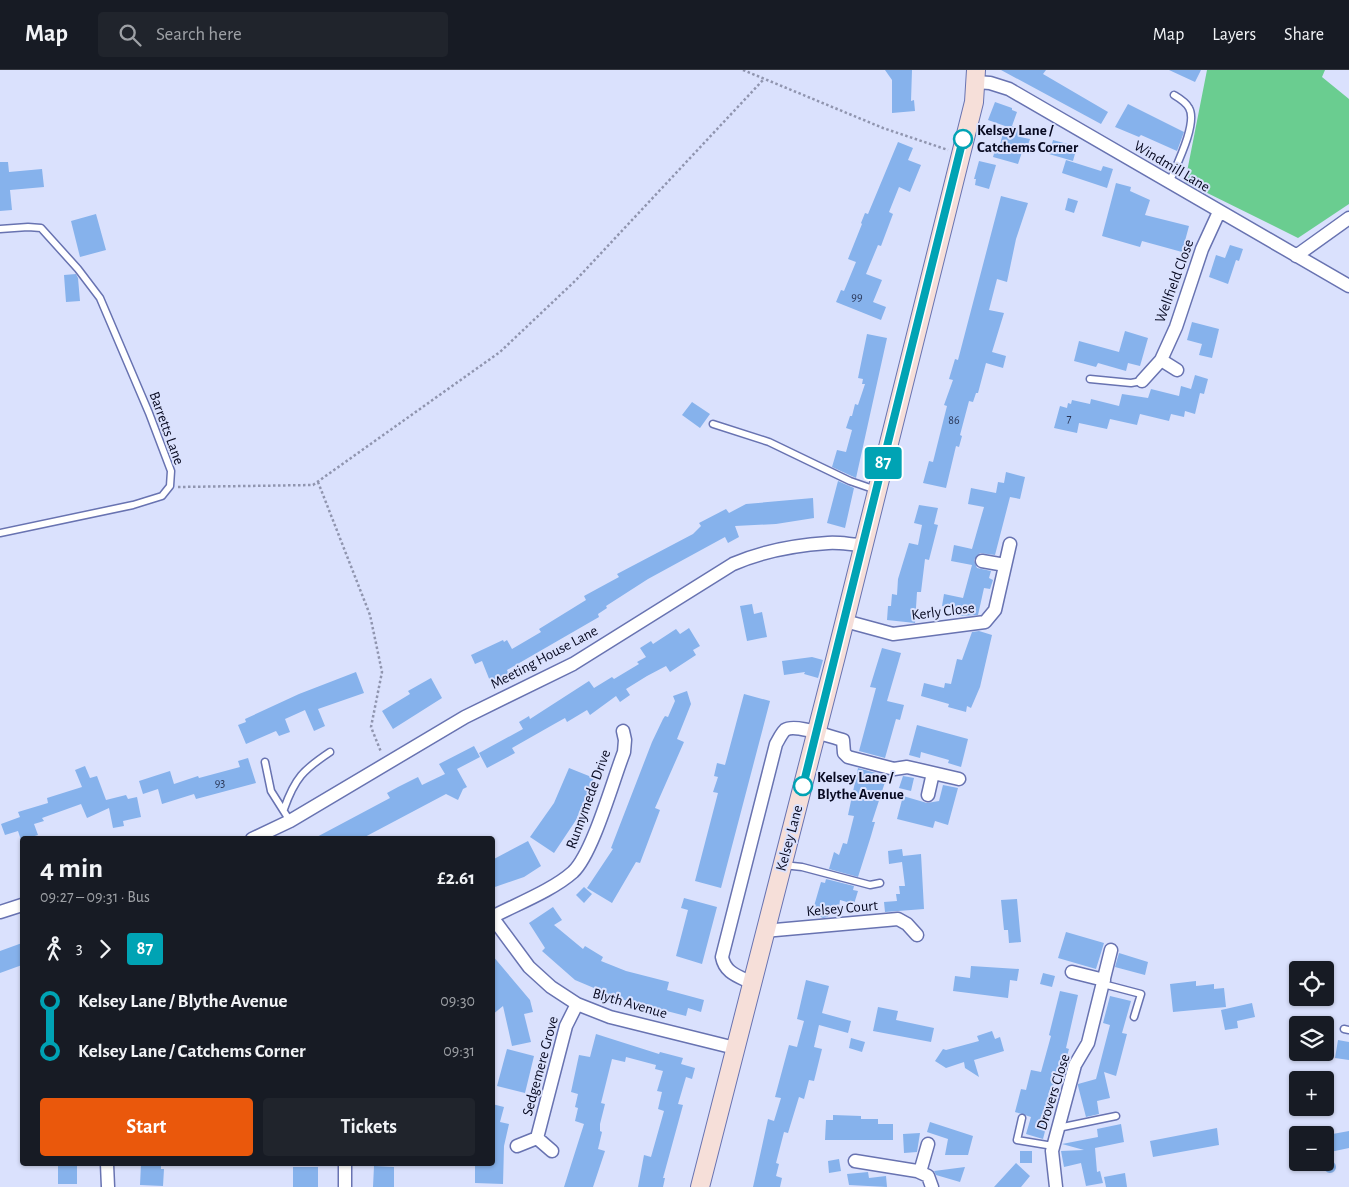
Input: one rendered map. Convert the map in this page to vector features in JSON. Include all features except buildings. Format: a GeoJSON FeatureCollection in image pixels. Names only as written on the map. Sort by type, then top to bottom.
{"type":"FeatureCollection","features":[{"type":"Feature","properties":{"kind":"main road","name":"Kelsey Lane"},"geometry":{"type":"LineString","coordinates":[[700,1187],[864,545],[959,154],[974,102],[976,76]]}},
{"type":"Feature","properties":{"kind":"street","name":"Windmill Lane"},"geometry":{"type":"LineString","coordinates":[[976,76],[1008,89],[1349,286]]}},
{"type":"Feature","properties":{"kind":"street","name":"Wellfield Close"},"geometry":{"type":"LineString","coordinates":[[1142,381],[1161,360],[1176,327],[1202,249],[1219,212]]}},
{"type":"Feature","properties":{"kind":"street"},"geometry":{"type":"LineString","coordinates":[[1296,256],[1349,218]]}},
{"type":"Feature","properties":{"kind":"street"},"geometry":{"type":"LineString","coordinates":[[1161,360],[1178,370]]}},
{"type":"Feature","properties":{"kind":"street","name":"Meeting House Lane"},"geometry":{"type":"LineString","coordinates":[[256,836],[287,815],[385,763],[465,717],[573,664],[681,594],[733,564],[762,553],[809,546],[830,543],[864,545]]}},
{"type":"Feature","properties":{"kind":"street","name":"Kerly Close"},"geometry":{"type":"LineString","coordinates":[[844,621],[893,634],[985,622],[995,610],[1010,544]]}},
{"type":"Feature","properties":{"kind":"street"},"geometry":{"type":"LineString","coordinates":[[982,560],[1005,564]]}},
{"type":"Feature","properties":{"kind":"street"},"geometry":{"type":"LineString","coordinates":[[752,983],[729,972],[724,966],[722,957],[776,744],[787,729],[796,727],[843,740],[844,753],[848,757],[894,769],[907,767],[959,779]]}},
{"type":"Feature","properties":{"kind":"street","name":"Runnymede Drive"},"geometry":{"type":"LineString","coordinates":[[495,915],[561,880],[579,865],[589,847],[624,752],[625,740],[623,731]]}},
{"type":"Feature","properties":{"kind":"street"},"geometry":{"type":"LineString","coordinates":[[928,795],[934,773]]}},
{"type":"Feature","properties":{"kind":"street"},"geometry":{"type":"LineString","coordinates":[[0,912],[20,906]]}},
{"type":"Feature","properties":{"kind":"street","name":"Kelsey Court"},"geometry":{"type":"LineString","coordinates":[[764,931],[898,919],[907,924],[917,935]]}},
{"type":"Feature","properties":{"kind":"street","name":"Blyth Avenue"},"geometry":{"type":"LineString","coordinates":[[495,921],[529,967],[551,986],[577,1004],[610,1016],[735,1048]]}},
{"type":"Feature","properties":{"kind":"street","name":"Drovers Close"},"geometry":{"type":"LineString","coordinates":[[1056,1187],[1053,1146],[1057,1128],[1075,1065],[1088,1043],[1111,950]]}},
{"type":"Feature","properties":{"kind":"street"},"geometry":{"type":"LineString","coordinates":[[1072,972],[1103,982]]}},
{"type":"Feature","properties":{"kind":"street","name":"Sedgemere Grove"},"geometry":{"type":"LineString","coordinates":[[537,1138],[566,1026],[577,1004]]}},
{"type":"Feature","properties":{"kind":"street","name":"Sedgemere Grove"},"geometry":{"type":"LineString","coordinates":[[517,1146],[537,1138]]}},
{"type":"Feature","properties":{"kind":"street","name":"Sedgemere Grove"},"geometry":{"type":"LineString","coordinates":[[537,1138],[552,1151]]}},
{"type":"Feature","properties":{"kind":"street"},"geometry":{"type":"LineString","coordinates":[[920,1172],[928,1144]]}},
{"type":"Feature","properties":{"kind":"street"},"geometry":{"type":"LineString","coordinates":[[855,1160],[920,1172],[928,1176],[932,1187]]}},
{"type":"Feature","properties":{"kind":"street"},"geometry":{"type":"LineString","coordinates":[[107,1166],[108,1187]]}},
{"type":"Feature","properties":{"kind":"street"},"geometry":{"type":"LineString","coordinates":[[345,1166],[345,1187]]}},
{"type":"Feature","properties":{"kind":"lane"},"geometry":{"type":"LineString","coordinates":[[1169,182],[1187,136],[1192,116],[1188,106],[1174,95]]}},
{"type":"Feature","properties":{"kind":"lane","name":"Barretts Lane"},"geometry":{"type":"LineString","coordinates":[[0,229],[41,228],[78,269],[100,298],[149,413],[171,471],[170,486],[162,496],[133,505],[0,533]]}},
{"type":"Feature","properties":{"kind":"lane"},"geometry":{"type":"LineString","coordinates":[[1090,379],[1131,383],[1142,381]]}},
{"type":"Feature","properties":{"kind":"lane"},"geometry":{"type":"LineString","coordinates":[[713,424],[769,442],[850,481],[877,490]]}},
{"type":"Feature","properties":{"kind":"lane"},"geometry":{"type":"LineString","coordinates":[[287,815],[298,777],[306,768],[330,752]]}},
{"type":"Feature","properties":{"kind":"lane"},"geometry":{"type":"LineString","coordinates":[[265,762],[271,790],[287,815]]}},
{"type":"Feature","properties":{"kind":"lane"},"geometry":{"type":"LineString","coordinates":[[782,864],[802,867],[870,884],[880,884]]}},
{"type":"Feature","properties":{"kind":"lane"},"geometry":{"type":"LineString","coordinates":[[1103,982],[1142,994],[1134,1017]]}},
{"type":"Feature","properties":{"kind":"lane"},"geometry":{"type":"LineString","coordinates":[[1057,1128],[1116,1116]]}},
{"type":"Feature","properties":{"kind":"lane"},"geometry":{"type":"LineString","coordinates":[[1022,1118],[1017,1140],[1053,1146]]}},
{"type":"Feature","properties":{"kind":"path"},"geometry":{"type":"LineString","coordinates":[[743,70],[883,128],[959,154]]}},
{"type":"Feature","properties":{"kind":"path"},"geometry":{"type":"LineString","coordinates":[[170,486],[190,488],[313,485],[500,352],[575,281],[764,80]]}},
{"type":"Feature","properties":{"kind":"path"},"geometry":{"type":"LineString","coordinates":[[318,481],[370,615],[382,672],[370,727],[385,763]]}},
{"type":"Feature","properties":{"kind":"green space"},"geometry":{"type":"Polygon","coordinates":[[[1207,70],[1325,70],[1322,77],[1349,99],[1349,204],[1298,238],[1185,182],[1207,70]]]}},
{"type":"Feature","properties":{"kind":"bus line","name":"87"},"geometry":{"type":"LineString","coordinates":[[803,786],[963,139]]}},
{"type":"Feature","properties":{"kind":"place","name":"Kelsey Lane / Catchems Corner"},"geometry":{"type":"Point","coordinates":[963,139]}},
{"type":"Feature","properties":{"kind":"place","name":"Kelsey Lane / Blythe Avenue"},"geometry":{"type":"Point","coordinates":[803,786]}}]}
